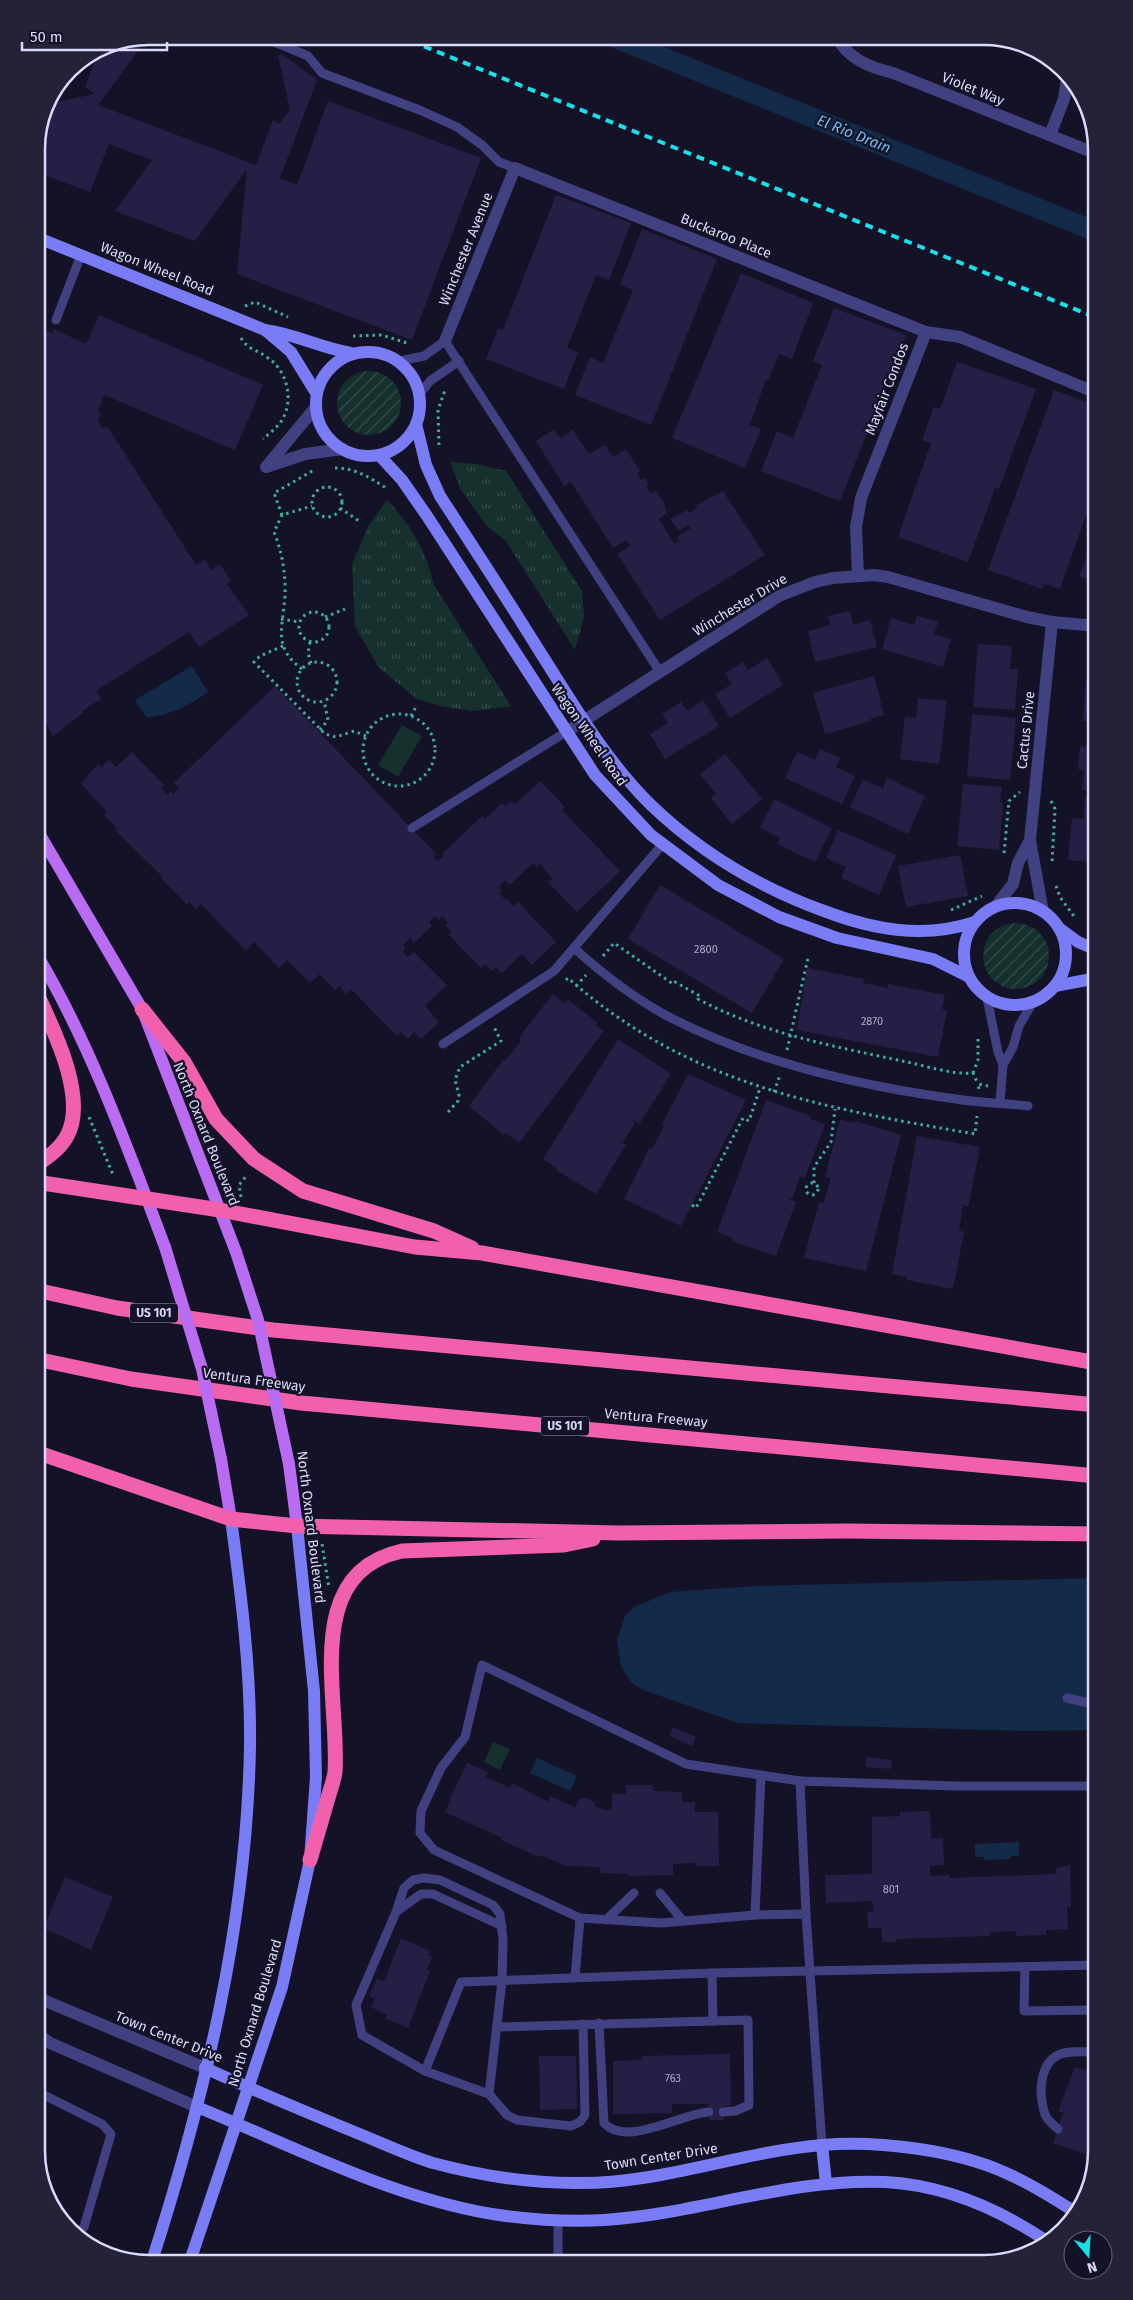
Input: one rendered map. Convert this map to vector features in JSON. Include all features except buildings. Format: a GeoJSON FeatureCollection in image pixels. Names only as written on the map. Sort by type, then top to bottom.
{"type":"FeatureCollection","features":[{"type":"Feature","properties":{"kind":"highway"},"geometry":{"type":"LineString","coordinates":[[142,1009],[184,1062],[216,1119],[254,1159],[303,1191],[434,1231],[482,1253]]}},
{"type":"Feature","properties":{"kind":"highway"},"geometry":{"type":"LineString","coordinates":[[45,1014],[67,1069],[74,1107],[68,1135],[54,1152],[45,1158]]}},
{"type":"Feature","properties":{"kind":"highway"},"geometry":{"type":"LineString","coordinates":[[45,1183],[220,1210],[414,1247],[482,1253],[1088,1362]]}},
{"type":"Feature","properties":{"kind":"highway","name":"US 101"},"geometry":{"type":"LineString","coordinates":[[45,1292],[117,1308],[273,1330],[1088,1404]]}},
{"type":"Feature","properties":{"kind":"highway","name":"Ventura Freeway"},"geometry":{"type":"LineString","coordinates":[[45,1361],[131,1379],[302,1403],[1088,1475]]}},
{"type":"Feature","properties":{"kind":"highway"},"geometry":{"type":"LineString","coordinates":[[45,1455],[231,1519],[297,1526],[619,1533],[857,1531],[1088,1534]]}},
{"type":"Feature","properties":{"kind":"highway"},"geometry":{"type":"LineString","coordinates":[[310,1860],[335,1774],[332,1634],[341,1597],[356,1574],[377,1559],[402,1551],[564,1545],[619,1533]]}},
{"type":"Feature","properties":{"kind":"main road","name":"North Oxnard Boulevard"},"geometry":{"type":"LineString","coordinates":[[45,843],[142,1009],[166,1076],[236,1252],[258,1320],[289,1464],[297,1526]]}},
{"type":"Feature","properties":{"kind":"main road"},"geometry":{"type":"LineString","coordinates":[[45,967],[94,1070],[149,1200],[165,1247],[202,1369],[221,1459],[231,1519]]}},
{"type":"Feature","properties":{"kind":"street","name":"Violet Way"},"geometry":{"type":"LineString","coordinates":[[843,45],[870,67],[893,73],[1088,150]]}},
{"type":"Feature","properties":{"kind":"street"},"geometry":{"type":"LineString","coordinates":[[1050,135],[1064,99],[1066,86]]}},
{"type":"Feature","properties":{"kind":"street","name":"Buckaroo Place"},"geometry":{"type":"LineString","coordinates":[[515,168],[926,332]]}},
{"type":"Feature","properties":{"kind":"street","name":"Winchester Avenue"},"geometry":{"type":"LineString","coordinates":[[445,341],[515,168]]}},
{"type":"Feature","properties":{"kind":"street","name":"Wagon Wheel Road"},"geometry":{"type":"LineString","coordinates":[[45,241],[265,330],[287,333],[316,346],[351,354]]}},
{"type":"Feature","properties":{"kind":"street","name":"Wagon Wheel Road"},"geometry":{"type":"LineString","coordinates":[[265,330],[291,352],[315,391]]}},
{"type":"Feature","properties":{"kind":"street","name":"Mayfair Condos"},"geometry":{"type":"LineString","coordinates":[[858,575],[856,527],[861,498],[926,332],[960,337],[1088,389]]}},
{"type":"Feature","properties":{"kind":"street"},"geometry":{"type":"LineString","coordinates":[[315,408],[266,467],[305,454],[343,450],[365,456],[378,455],[394,449],[406,439],[420,414],[419,395],[414,380],[400,362],[383,354],[367,352],[351,354],[336,361],[324,373],[315,391],[315,408],[321,425],[330,438],[343,450]]}},
{"type":"Feature","properties":{"kind":"street","name":"Wagon Wheel Road"},"geometry":{"type":"LineString","coordinates":[[416,424],[426,465],[440,496],[584,721],[614,763],[651,804],[711,854],[771,888],[838,917],[890,929],[936,932],[952,930],[975,922]]}},
{"type":"Feature","properties":{"kind":"street","name":"Wagon Wheel Road"},"geometry":{"type":"LineString","coordinates":[[378,455],[402,480],[427,516],[566,732],[605,788],[662,845],[718,885],[779,917],[837,938],[933,959],[969,977]]}},
{"type":"Feature","properties":{"kind":"street","name":"Winchester Drive"},"geometry":{"type":"LineString","coordinates":[[566,732],[779,596],[815,582],[858,575],[888,577],[1052,622],[1088,625]]}},
{"type":"Feature","properties":{"kind":"street","name":"Cactus Drive"},"geometry":{"type":"LineString","coordinates":[[1043,912],[1030,840],[1052,622]]}},
{"type":"Feature","properties":{"kind":"street","name":"Cactus Drive"},"geometry":{"type":"LineString","coordinates":[[995,907],[1014,884],[1018,863],[1030,840]]}},
{"type":"Feature","properties":{"kind":"street"},"geometry":{"type":"LineString","coordinates":[[1059,928],[1064,942],[1066,958],[1062,973],[1055,986],[1045,996],[1034,1002],[1018,1005],[1002,1004],[987,998],[976,988],[969,977],[964,963],[964,949],[968,935],[975,922],[995,907],[1011,904],[1028,905],[1043,912],[1059,928],[1078,942],[1088,946]]}},
{"type":"Feature","properties":{"kind":"street"},"geometry":{"type":"LineString","coordinates":[[1055,986],[1088,980]]}},
{"type":"Feature","properties":{"kind":"street"},"geometry":{"type":"LineString","coordinates":[[153,2255],[198,2107],[205,2068],[225,1986],[240,1897],[250,1746],[247,1649],[231,1519]]}},
{"type":"Feature","properties":{"kind":"street","name":"North Oxnard Boulevard"},"geometry":{"type":"LineString","coordinates":[[192,2255],[282,1987],[310,1860],[316,1776],[314,1691],[297,1526]]}},
{"type":"Feature","properties":{"kind":"street","name":"Town Center Drive"},"geometry":{"type":"LineString","coordinates":[[45,1996],[56,2006]]}},
{"type":"Feature","properties":{"kind":"street","name":"Town Center Drive"},"geometry":{"type":"LineString","coordinates":[[45,2001],[249,2088],[432,2162],[511,2178],[574,2184],[627,2180],[822,2145],[904,2146],[956,2157],[1004,2172],[1051,2196],[1070,2209]]}},
{"type":"Feature","properties":{"kind":"street"},"geometry":{"type":"LineString","coordinates":[[45,2038],[68,2051],[387,2186],[461,2208],[506,2216],[558,2220],[604,2220],[656,2213],[826,2183],[886,2182],[941,2191],[993,2209],[1041,2238]]}},
{"type":"Feature","properties":{"kind":"street"},"geometry":{"type":"LineString","coordinates":[[822,2145],[826,2183]]}},
{"type":"Feature","properties":{"kind":"lane"},"geometry":{"type":"LineString","coordinates":[[282,45],[308,56],[322,73],[422,111],[457,127],[482,145],[499,162],[515,168]]}},
{"type":"Feature","properties":{"kind":"lane"},"geometry":{"type":"LineString","coordinates":[[56,320],[81,255]]}},
{"type":"Feature","properties":{"kind":"lane"},"geometry":{"type":"LineString","coordinates":[[400,362],[424,356],[445,341],[660,672]]}},
{"type":"Feature","properties":{"kind":"lane"},"geometry":{"type":"LineString","coordinates":[[419,395],[430,381],[459,361]]}},
{"type":"Feature","properties":{"kind":"lane"},"geometry":{"type":"LineString","coordinates":[[412,828],[566,732]]}},
{"type":"Feature","properties":{"kind":"lane"},"geometry":{"type":"LineString","coordinates":[[443,1044],[543,980],[575,949],[662,845]]}},
{"type":"Feature","properties":{"kind":"lane"},"geometry":{"type":"LineString","coordinates":[[575,949],[594,966],[672,1018],[719,1041],[783,1063],[872,1085],[978,1101],[1028,1106]]}},
{"type":"Feature","properties":{"kind":"lane"},"geometry":{"type":"LineString","coordinates":[[987,998],[998,1052],[1003,1065]]}},
{"type":"Feature","properties":{"kind":"lane"},"geometry":{"type":"LineString","coordinates":[[1000,1103],[1003,1065],[1013,1047],[1019,1026],[1034,1002]]}},
{"type":"Feature","properties":{"kind":"lane"},"geometry":{"type":"LineString","coordinates":[[806,1914],[756,1915],[661,1923],[580,1918],[434,1850],[420,1833],[421,1811],[441,1768],[465,1737],[482,1665],[686,1764],[800,1781],[956,1786],[1088,1786]]}},
{"type":"Feature","properties":{"kind":"lane"},"geometry":{"type":"LineString","coordinates":[[1067,1698],[1088,1703]]}},
{"type":"Feature","properties":{"kind":"lane"},"geometry":{"type":"LineString","coordinates":[[756,1915],[761,1775]]}},
{"type":"Feature","properties":{"kind":"lane"},"geometry":{"type":"LineString","coordinates":[[800,1781],[809,1971],[822,2145]]}},
{"type":"Feature","properties":{"kind":"lane"},"geometry":{"type":"LineString","coordinates":[[490,2094],[502,1981],[502,1926],[500,1914],[493,1905],[440,1880],[413,1880],[404,1888],[396,1912],[356,2005],[362,2035],[426,2071],[490,2094],[508,2115],[517,2120],[571,2126],[580,2122],[586,2115],[583,2024]]}},
{"type":"Feature","properties":{"kind":"lane"},"geometry":{"type":"LineString","coordinates":[[606,1920],[634,1893]]}},
{"type":"Feature","properties":{"kind":"lane"},"geometry":{"type":"LineString","coordinates":[[660,1893],[682,1921]]}},
{"type":"Feature","properties":{"kind":"lane"},"geometry":{"type":"LineString","coordinates":[[396,1912],[421,1894],[433,1894],[502,1926]]}},
{"type":"Feature","properties":{"kind":"lane"},"geometry":{"type":"LineString","coordinates":[[575,1978],[580,1918]]}},
{"type":"Feature","properties":{"kind":"lane"},"geometry":{"type":"LineString","coordinates":[[426,2071],[461,1982],[712,1973],[1088,1965]]}},
{"type":"Feature","properties":{"kind":"lane"},"geometry":{"type":"LineString","coordinates":[[1026,1966],[1024,2011],[1088,2010]]}},
{"type":"Feature","properties":{"kind":"lane"},"geometry":{"type":"LineString","coordinates":[[712,1973],[713,2021]]}},
{"type":"Feature","properties":{"kind":"lane"},"geometry":{"type":"LineString","coordinates":[[497,2027],[748,2020],[750,2105],[735,2111],[724,2112]]}},
{"type":"Feature","properties":{"kind":"lane"},"geometry":{"type":"LineString","coordinates":[[599,2023],[604,2123],[609,2128],[619,2131],[635,2130],[709,2112]]}},
{"type":"Feature","properties":{"kind":"lane"},"geometry":{"type":"LineString","coordinates":[[1058,2130],[1044,2112],[1042,2080],[1045,2069],[1051,2061],[1066,2052],[1088,2052]]}},
{"type":"Feature","properties":{"kind":"lane"},"geometry":{"type":"LineString","coordinates":[[45,2096],[102,2124],[111,2134],[82,2229]]}},
{"type":"Feature","properties":{"kind":"lane"},"geometry":{"type":"LineString","coordinates":[[558,2220],[558,2255]]}},
{"type":"Feature","properties":{"kind":"path"},"geometry":{"type":"LineString","coordinates":[[255,302],[290,318]]}},
{"type":"Feature","properties":{"kind":"path"},"geometry":{"type":"LineString","coordinates":[[351,336],[382,335],[418,347]]}},
{"type":"Feature","properties":{"kind":"path"},"geometry":{"type":"LineString","coordinates":[[246,346],[269,358],[282,371],[287,384],[288,401],[284,416],[263,439]]}},
{"type":"Feature","properties":{"kind":"path"},"geometry":{"type":"LineString","coordinates":[[440,451],[438,410],[445,390]]}},
{"type":"Feature","properties":{"kind":"path"},"geometry":{"type":"LineString","coordinates":[[333,468],[347,468],[366,474],[387,488]]}},
{"type":"Feature","properties":{"kind":"path"},"geometry":{"type":"LineString","coordinates":[[302,669],[293,663],[283,646],[280,630],[284,597],[284,571],[280,547],[274,532],[282,515],[274,493],[319,469]]}},
{"type":"Feature","properties":{"kind":"path"},"geometry":{"type":"LineString","coordinates":[[328,487],[339,494],[342,503],[335,515],[326,517],[317,514],[312,506],[311,501],[315,493],[328,487]]}},
{"type":"Feature","properties":{"kind":"path"},"geometry":{"type":"LineString","coordinates":[[282,515],[312,506]]}},
{"type":"Feature","properties":{"kind":"path"},"geometry":{"type":"LineString","coordinates":[[340,508],[360,521]]}},
{"type":"Feature","properties":{"kind":"path"},"geometry":{"type":"LineString","coordinates":[[325,617],[345,609]]}},
{"type":"Feature","properties":{"kind":"path"},"geometry":{"type":"LineString","coordinates":[[311,612],[319,613],[325,617],[329,626],[327,634],[318,641],[310,642],[301,634],[300,622],[304,616],[311,612]]}},
{"type":"Feature","properties":{"kind":"path"},"geometry":{"type":"LineString","coordinates":[[281,619],[300,622]]}},
{"type":"Feature","properties":{"kind":"path"},"geometry":{"type":"LineString","coordinates":[[310,642],[308,652],[311,664]]}},
{"type":"Feature","properties":{"kind":"path"},"geometry":{"type":"LineString","coordinates":[[283,646],[260,656],[254,662],[325,734],[333,737],[350,731],[366,736]]}},
{"type":"Feature","properties":{"kind":"path"},"geometry":{"type":"LineString","coordinates":[[311,664],[326,664],[335,673],[336,690],[324,701],[310,701],[300,694],[297,681],[302,669],[311,664]]}},
{"type":"Feature","properties":{"kind":"path"},"geometry":{"type":"LineString","coordinates":[[320,730],[328,720],[324,701]]}},
{"type":"Feature","properties":{"kind":"path"},"geometry":{"type":"LineString","coordinates":[[411,716],[417,705]]}},
{"type":"Feature","properties":{"kind":"path"},"geometry":{"type":"LineString","coordinates":[[399,714],[411,716],[426,726],[432,735],[435,749],[430,769],[416,782],[396,786],[386,784],[374,776],[364,759],[363,749],[366,736],[372,726],[384,717],[399,714]]}},
{"type":"Feature","properties":{"kind":"path"},"geometry":{"type":"LineString","coordinates":[[1003,863],[1009,801]]}},
{"type":"Feature","properties":{"kind":"path"},"geometry":{"type":"LineString","coordinates":[[1052,870],[1055,809]]}},
{"type":"Feature","properties":{"kind":"path"},"geometry":{"type":"LineString","coordinates":[[1055,884],[1060,897],[1077,920]]}},
{"type":"Feature","properties":{"kind":"path"},"geometry":{"type":"LineString","coordinates":[[945,912],[987,892]]}},
{"type":"Feature","properties":{"kind":"path"},"geometry":{"type":"LineString","coordinates":[[576,986],[614,943],[673,984],[675,982],[700,996],[698,999],[753,1024],[790,1035],[934,1068],[973,1073]]}},
{"type":"Feature","properties":{"kind":"path"},"geometry":{"type":"LineString","coordinates":[[774,1092],[783,1063],[808,958]]}},
{"type":"Feature","properties":{"kind":"path"},"geometry":{"type":"LineString","coordinates":[[562,982],[568,978],[600,1005],[660,1045],[715,1071],[760,1088],[835,1108],[975,1134],[978,1084],[973,1073],[978,1060],[978,1037]]}},
{"type":"Feature","properties":{"kind":"path"},"geometry":{"type":"LineString","coordinates":[[448,1112],[458,1101],[456,1073],[460,1067],[501,1041],[494,1028],[500,1023]]}},
{"type":"Feature","properties":{"kind":"path"},"geometry":{"type":"LineString","coordinates":[[978,1084],[1001,1088]]}},
{"type":"Feature","properties":{"kind":"path"},"geometry":{"type":"LineString","coordinates":[[692,1206],[696,1208],[743,1118],[749,1121],[760,1088]]}},
{"type":"Feature","properties":{"kind":"path"},"geometry":{"type":"LineString","coordinates":[[814,1183],[806,1186],[805,1190],[809,1195],[814,1195],[817,1192],[818,1188],[814,1183],[814,1167],[831,1142],[835,1108]]}},
{"type":"Feature","properties":{"kind":"path"},"geometry":{"type":"LineString","coordinates":[[88,1115],[92,1120],[114,1177]]}},
{"type":"Feature","properties":{"kind":"path"},"geometry":{"type":"LineString","coordinates":[[241,1197],[239,1185],[251,1171]]}},
{"type":"Feature","properties":{"kind":"path"},"geometry":{"type":"LineString","coordinates":[[322,1544],[330,1593]]}},
{"type":"Feature","properties":{"kind":"green space"},"geometry":{"type":"Polygon","coordinates":[[[363,371],[375,371],[392,380],[399,391],[401,403],[399,415],[392,426],[375,435],[363,435],[351,430],[342,421],[337,409],[337,397],[342,385],[351,376],[363,371]]]}},
{"type":"Feature","properties":{"kind":"green space"},"geometry":{"type":"Polygon","coordinates":[[[450,462],[476,464],[506,471],[582,591],[584,617],[575,650],[506,541],[487,526],[461,490],[450,462]]]}},
{"type":"Feature","properties":{"kind":"green space"},"geometry":{"type":"Polygon","coordinates":[[[387,500],[410,529],[427,560],[434,585],[511,706],[473,711],[440,706],[417,699],[378,667],[355,626],[352,564],[369,525],[387,500]]]}},
{"type":"Feature","properties":{"kind":"green space"},"geometry":{"type":"Polygon","coordinates":[[[402,725],[422,736],[398,777],[378,765],[402,725]]]}},
{"type":"Feature","properties":{"kind":"green space"},"geometry":{"type":"Polygon","coordinates":[[[1016,923],[1028,926],[1039,933],[1046,944],[1049,956],[1046,968],[1039,979],[1028,986],[1016,989],[1004,986],[993,979],[986,968],[983,956],[986,944],[993,933],[1004,926],[1016,923]]]}},
{"type":"Feature","properties":{"kind":"green space"},"geometry":{"type":"Polygon","coordinates":[[[493,1742],[510,1749],[500,1770],[484,1762],[493,1742]]]}},
{"type":"Feature","properties":{"kind":"water"},"geometry":{"type":"Polygon","coordinates":[[[192,666],[208,692],[178,709],[163,715],[146,717],[135,700],[192,666]]]}},
{"type":"Feature","properties":{"kind":"water"},"geometry":{"type":"Polygon","coordinates":[[[1088,1578],[1088,1730],[1024,1731],[738,1723],[643,1690],[632,1683],[621,1667],[617,1640],[625,1616],[634,1607],[670,1592],[755,1586],[1088,1578]]]}},
{"type":"Feature","properties":{"kind":"water"},"geometry":{"type":"Polygon","coordinates":[[[537,1758],[577,1776],[570,1791],[530,1773],[537,1758]]]}},
{"type":"Feature","properties":{"kind":"water"},"geometry":{"type":"Polygon","coordinates":[[[1019,1842],[1019,1856],[1011,1856],[1010,1859],[984,1860],[984,1857],[975,1857],[975,1844],[1019,1842]]]}},
{"type":"Feature","properties":{"kind":"waterway","name":"El Rio Drain"},"geometry":{"type":"LineString","coordinates":[[632,45],[1088,228]]}},
{"type":"Feature","properties":{"kind":"railway"},"geometry":{"type":"LineString","coordinates":[[420,45],[1088,314]]}}]}
